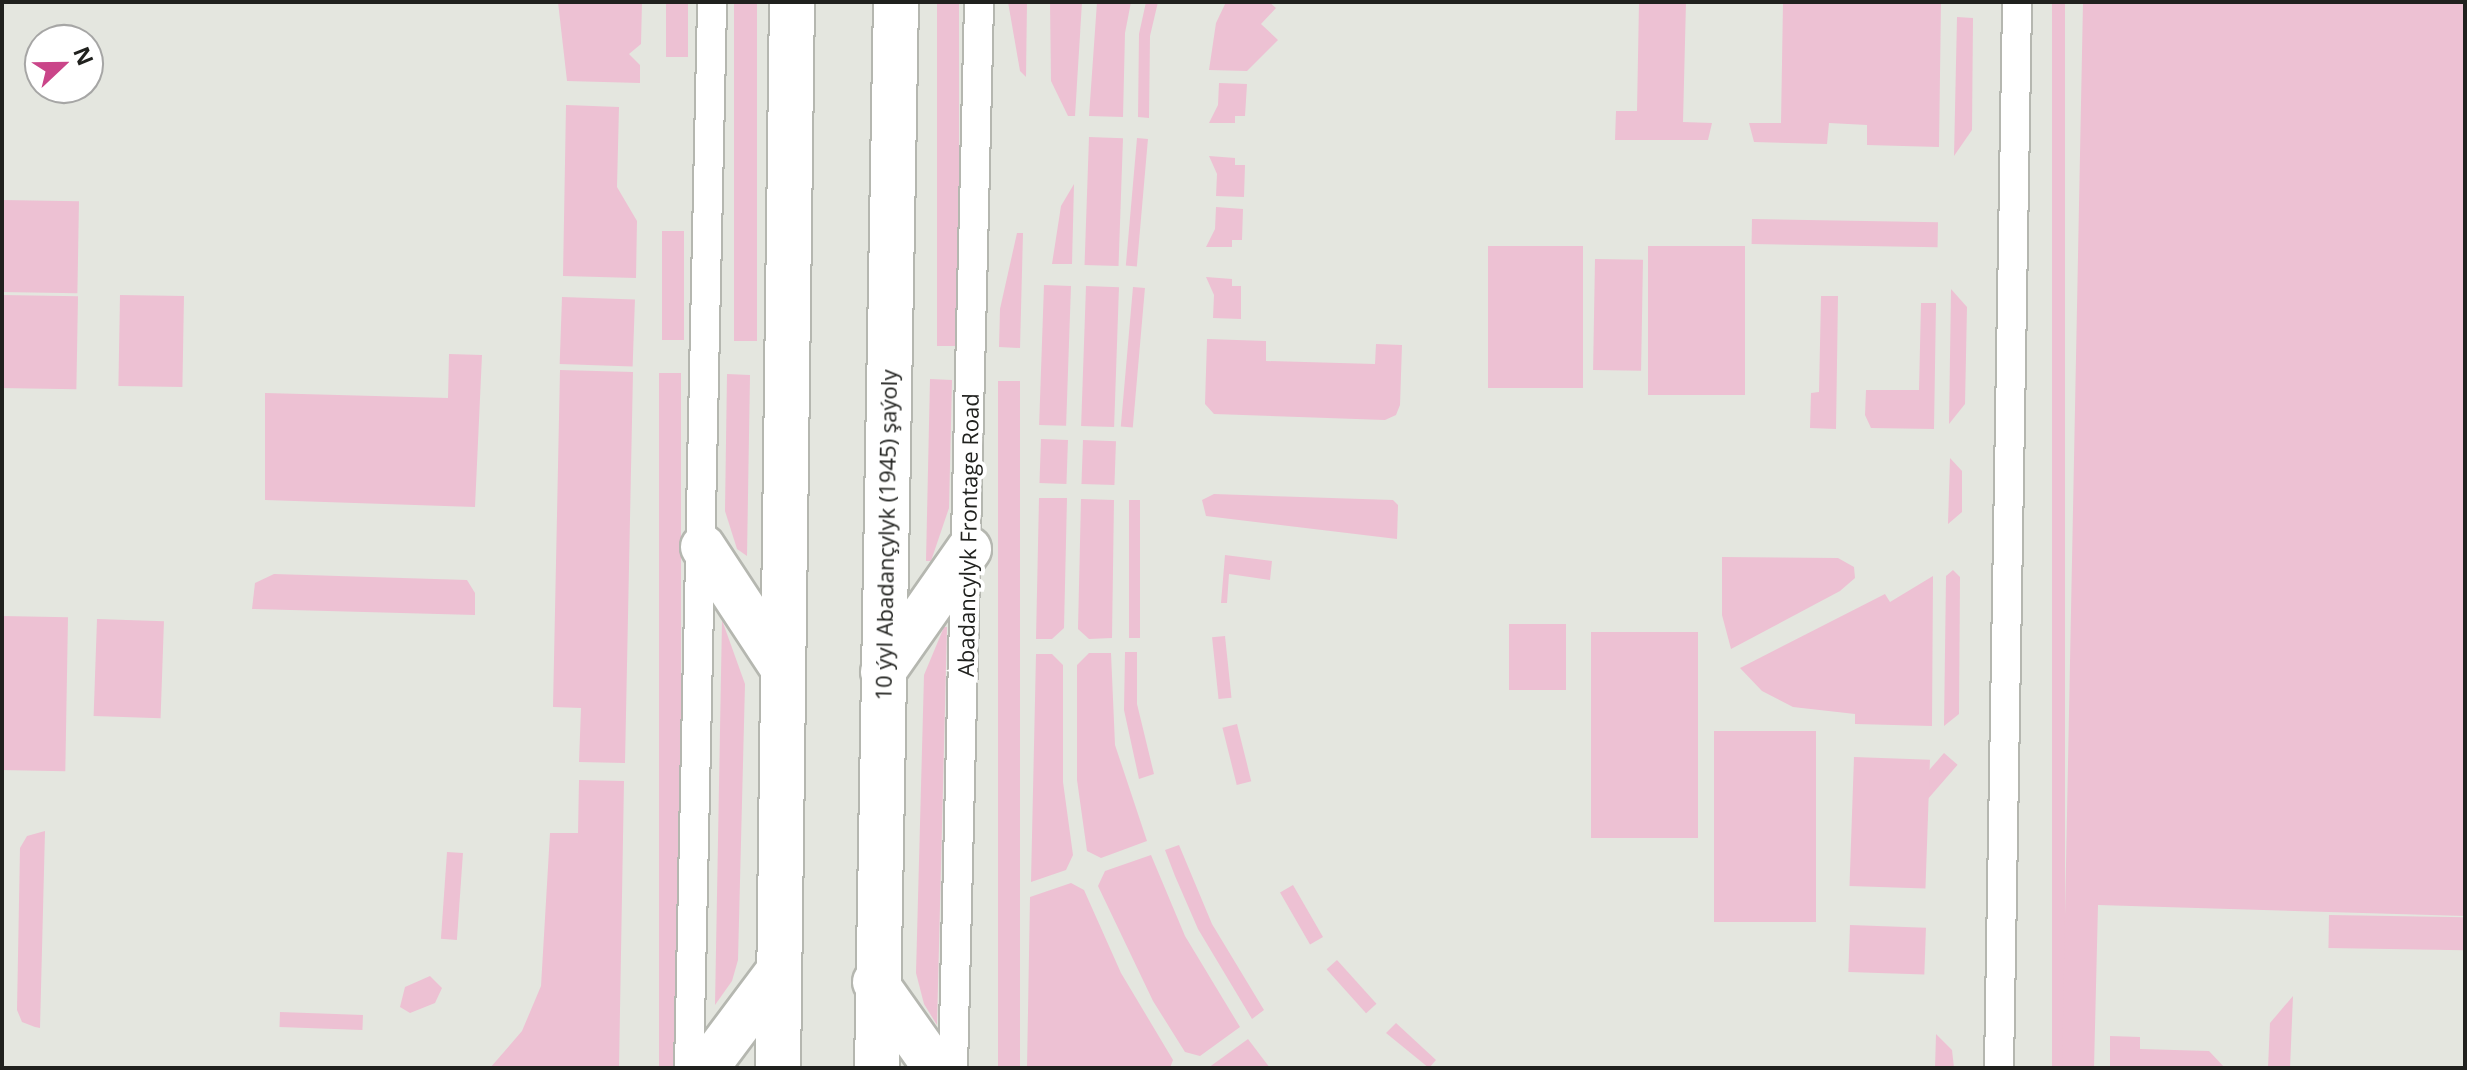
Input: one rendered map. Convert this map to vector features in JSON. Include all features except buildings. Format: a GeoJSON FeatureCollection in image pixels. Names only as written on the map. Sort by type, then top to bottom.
{"type":"FeatureCollection","features":[{"type":"Feature","properties":{"kind":"main road"},"geometry":{"type":"LineString","coordinates":[[778,1068],[780,664],[792,2]]}},
{"type":"Feature","properties":{"kind":"main road","name":"10 ýyl Abadançylyk (1945) şaýoly"},"geometry":{"type":"LineString","coordinates":[[877,1068],[875,982],[896,2]]}},
{"type":"Feature","properties":{"kind":"main road"},"geometry":{"type":"LineString","coordinates":[[703,547],[780,664]]}},
{"type":"Feature","properties":{"kind":"main road"},"geometry":{"type":"LineString","coordinates":[[883,672],[969,549]]}},
{"type":"Feature","properties":{"kind":"main road"},"geometry":{"type":"LineString","coordinates":[[706,1068],[777,973]]}},
{"type":"Feature","properties":{"kind":"main road"},"geometry":{"type":"LineString","coordinates":[[875,982],[936,1068]]}},
{"type":"Feature","properties":{"kind":"street"},"geometry":{"type":"LineString","coordinates":[[689,1068],[703,547],[712,2]]}},
{"type":"Feature","properties":{"kind":"street","name":"Abadancylyk Frontage Road"},"geometry":{"type":"LineString","coordinates":[[953,1068],[969,549],[979,2]]}},
{"type":"Feature","properties":{"kind":"street"},"geometry":{"type":"LineString","coordinates":[[1999,1068],[2017,2]]}},
{"type":"Feature","properties":{"kind":"shaded area"},"geometry":{"type":"Polygon","coordinates":[[[558,2],[642,2],[641,44],[629,54],[640,65],[640,83],[567,81],[558,2]]]}},
{"type":"Feature","properties":{"kind":"shaded area"},"geometry":{"type":"Polygon","coordinates":[[[666,2],[688,2],[688,57],[666,57],[666,2]]]}},
{"type":"Feature","properties":{"kind":"shaded area"},"geometry":{"type":"Polygon","coordinates":[[[734,2],[757,2],[757,341],[734,341],[734,2]]]}},
{"type":"Feature","properties":{"kind":"shaded area"},"geometry":{"type":"Polygon","coordinates":[[[937,2],[959,2],[959,346],[937,346],[937,2]]]}},
{"type":"Feature","properties":{"kind":"shaded area"},"geometry":{"type":"Polygon","coordinates":[[[1008,2],[1027,2],[1026,77],[1020,71],[1008,2]]]}},
{"type":"Feature","properties":{"kind":"shaded area"},"geometry":{"type":"Polygon","coordinates":[[[1050,2],[1082,2],[1075,116],[1068,116],[1051,81],[1050,2]]]}},
{"type":"Feature","properties":{"kind":"shaded area"},"geometry":{"type":"Polygon","coordinates":[[[1097,2],[1131,2],[1125,33],[1123,117],[1089,116],[1097,2]]]}},
{"type":"Feature","properties":{"kind":"shaded area"},"geometry":{"type":"Polygon","coordinates":[[[1146,2],[1158,2],[1150,36],[1149,118],[1138,117],[1139,34],[1146,2]]]}},
{"type":"Feature","properties":{"kind":"shaded area"},"geometry":{"type":"Polygon","coordinates":[[[1226,2],[1269,2],[1276,8],[1261,24],[1278,40],[1247,71],[1209,70],[1216,23],[1226,2]]]}},
{"type":"Feature","properties":{"kind":"shaded area"},"geometry":{"type":"Polygon","coordinates":[[[1639,2],[1686,2],[1683,122],[1712,123],[1708,140],[1615,140],[1616,111],[1637,111],[1639,2]]]}},
{"type":"Feature","properties":{"kind":"shaded area"},"geometry":{"type":"Polygon","coordinates":[[[1783,2],[1941,2],[1939,147],[1867,145],[1867,125],[1829,123],[1827,144],[1754,142],[1749,123],[1781,123],[1783,2]]]}},
{"type":"Feature","properties":{"kind":"shaded area"},"geometry":{"type":"Polygon","coordinates":[[[2052,2],[2065,2],[2065,1068],[2052,1068],[2052,2]]]}},
{"type":"Feature","properties":{"kind":"shaded area"},"geometry":{"type":"Polygon","coordinates":[[[2083,2],[2465,2],[2465,916],[2098,905],[2094,1068],[2062,1068],[2083,2]]]}},
{"type":"Feature","properties":{"kind":"shaded area"},"geometry":{"type":"Polygon","coordinates":[[[1957,17],[1973,18],[1972,130],[1954,156],[1957,17]]]}},
{"type":"Feature","properties":{"kind":"shaded area"},"geometry":{"type":"Polygon","coordinates":[[[1219,83],[1247,84],[1245,116],[1235,116],[1235,123],[1209,123],[1218,105],[1219,83]]]}},
{"type":"Feature","properties":{"kind":"shaded area"},"geometry":{"type":"Polygon","coordinates":[[[566,105],[619,107],[617,187],[637,221],[636,278],[563,276],[566,105]]]}},
{"type":"Feature","properties":{"kind":"shaded area"},"geometry":{"type":"Polygon","coordinates":[[[1089,137],[1123,138],[1119,266],[1085,265],[1089,137]]]}},
{"type":"Feature","properties":{"kind":"shaded area"},"geometry":{"type":"Polygon","coordinates":[[[1137,138],[1148,139],[1137,266],[1126,266],[1137,138]]]}},
{"type":"Feature","properties":{"kind":"shaded area"},"geometry":{"type":"Polygon","coordinates":[[[1209,156],[1235,158],[1235,165],[1245,165],[1244,197],[1216,196],[1217,174],[1209,156]]]}},
{"type":"Feature","properties":{"kind":"shaded area"},"geometry":{"type":"Polygon","coordinates":[[[1074,184],[1072,264],[1052,264],[1061,206],[1074,184]]]}},
{"type":"Feature","properties":{"kind":"shaded area"},"geometry":{"type":"Polygon","coordinates":[[[2,200],[79,201],[77,293],[2,292],[2,200]]]}},
{"type":"Feature","properties":{"kind":"shaded area"},"geometry":{"type":"Polygon","coordinates":[[[1216,207],[1243,209],[1242,240],[1232,240],[1232,247],[1206,247],[1215,229],[1216,207]]]}},
{"type":"Feature","properties":{"kind":"shaded area"},"geometry":{"type":"Polygon","coordinates":[[[1752,219],[1938,222],[1938,247],[1752,244],[1752,219]]]}},
{"type":"Feature","properties":{"kind":"shaded area"},"geometry":{"type":"Polygon","coordinates":[[[662,231],[684,231],[684,340],[662,340],[662,231]]]}},
{"type":"Feature","properties":{"kind":"shaded area"},"geometry":{"type":"Polygon","coordinates":[[[1017,233],[1023,233],[1020,348],[999,347],[1000,309],[1017,233]]]}},
{"type":"Feature","properties":{"kind":"shaded area"},"geometry":{"type":"Polygon","coordinates":[[[1488,246],[1583,246],[1583,388],[1488,388],[1488,246]]]}},
{"type":"Feature","properties":{"kind":"shaded area"},"geometry":{"type":"Polygon","coordinates":[[[1648,246],[1745,246],[1745,395],[1648,395],[1648,246]]]}},
{"type":"Feature","properties":{"kind":"shaded area"},"geometry":{"type":"Polygon","coordinates":[[[1595,259],[1643,260],[1641,371],[1593,370],[1595,259]]]}},
{"type":"Feature","properties":{"kind":"shaded area"},"geometry":{"type":"Polygon","coordinates":[[[1206,277],[1232,279],[1232,286],[1241,286],[1241,319],[1213,318],[1214,295],[1206,277]]]}},
{"type":"Feature","properties":{"kind":"shaded area"},"geometry":{"type":"Polygon","coordinates":[[[1044,285],[1071,286],[1066,426],[1039,425],[1044,285]]]}},
{"type":"Feature","properties":{"kind":"shaded area"},"geometry":{"type":"Polygon","coordinates":[[[1086,286],[1119,287],[1114,427],[1081,426],[1086,286]]]}},
{"type":"Feature","properties":{"kind":"shaded area"},"geometry":{"type":"Polygon","coordinates":[[[1133,287],[1145,288],[1133,428],[1121,426],[1133,287]]]}},
{"type":"Feature","properties":{"kind":"shaded area"},"geometry":{"type":"Polygon","coordinates":[[[1951,289],[1967,307],[1965,404],[1949,424],[1951,289]]]}},
{"type":"Feature","properties":{"kind":"shaded area"},"geometry":{"type":"Polygon","coordinates":[[[2,295],[78,296],[76,389],[2,388],[2,295]]]}},
{"type":"Feature","properties":{"kind":"shaded area"},"geometry":{"type":"Polygon","coordinates":[[[120,295],[184,296],[182,387],[118,386],[120,295]]]}},
{"type":"Feature","properties":{"kind":"shaded area"},"geometry":{"type":"Polygon","coordinates":[[[1821,296],[1838,296],[1836,429],[1810,428],[1811,393],[1819,392],[1821,296]]]}},
{"type":"Feature","properties":{"kind":"shaded area"},"geometry":{"type":"Polygon","coordinates":[[[562,297],[635,300],[633,367],[560,364],[562,297]]]}},
{"type":"Feature","properties":{"kind":"shaded area"},"geometry":{"type":"Polygon","coordinates":[[[1921,303],[1936,303],[1934,429],[1871,428],[1865,415],[1866,390],[1919,390],[1921,303]]]}},
{"type":"Feature","properties":{"kind":"shaded area"},"geometry":{"type":"Polygon","coordinates":[[[1207,339],[1266,341],[1266,361],[1375,364],[1376,344],[1402,345],[1400,405],[1396,415],[1385,420],[1214,414],[1205,404],[1207,339]]]}},
{"type":"Feature","properties":{"kind":"shaded area"},"geometry":{"type":"Polygon","coordinates":[[[449,354],[482,355],[475,507],[265,500],[265,393],[448,398],[449,354]]]}},
{"type":"Feature","properties":{"kind":"shaded area"},"geometry":{"type":"Polygon","coordinates":[[[560,370],[633,372],[625,763],[579,762],[581,708],[553,707],[560,370]]]}},
{"type":"Feature","properties":{"kind":"shaded area"},"geometry":{"type":"Polygon","coordinates":[[[659,373],[681,373],[681,1068],[659,1068],[659,373]]]}},
{"type":"Feature","properties":{"kind":"shaded area"},"geometry":{"type":"Polygon","coordinates":[[[727,374],[750,375],[747,556],[737,549],[725,511],[727,374]]]}},
{"type":"Feature","properties":{"kind":"shaded area"},"geometry":{"type":"Polygon","coordinates":[[[930,379],[952,380],[949,508],[931,561],[926,561],[930,379]]]}},
{"type":"Feature","properties":{"kind":"shaded area"},"geometry":{"type":"Polygon","coordinates":[[[998,381],[1020,381],[1020,1068],[998,1068],[998,381]]]}},
{"type":"Feature","properties":{"kind":"shaded area"},"geometry":{"type":"Polygon","coordinates":[[[1041,439],[1068,440],[1066,484],[1039,483],[1041,439]]]}},
{"type":"Feature","properties":{"kind":"shaded area"},"geometry":{"type":"Polygon","coordinates":[[[1083,440],[1116,441],[1114,485],[1081,484],[1083,440]]]}},
{"type":"Feature","properties":{"kind":"shaded area"},"geometry":{"type":"Polygon","coordinates":[[[1950,458],[1962,471],[1962,512],[1948,524],[1950,458]]]}},
{"type":"Feature","properties":{"kind":"shaded area"},"geometry":{"type":"Polygon","coordinates":[[[1214,494],[1393,500],[1398,505],[1397,539],[1206,516],[1202,500],[1214,494]]]}},
{"type":"Feature","properties":{"kind":"shaded area"},"geometry":{"type":"Polygon","coordinates":[[[1039,498],[1067,498],[1064,628],[1052,639],[1036,639],[1039,498]]]}},
{"type":"Feature","properties":{"kind":"shaded area"},"geometry":{"type":"Polygon","coordinates":[[[1081,499],[1114,500],[1112,638],[1089,639],[1078,629],[1081,499]]]}},
{"type":"Feature","properties":{"kind":"shaded area"},"geometry":{"type":"Polygon","coordinates":[[[1129,500],[1140,500],[1140,638],[1129,638],[1129,500]]]}},
{"type":"Feature","properties":{"kind":"shaded area"},"geometry":{"type":"Polygon","coordinates":[[[1225,555],[1272,561],[1270,580],[1229,574],[1227,603],[1221,603],[1225,555]]]}},
{"type":"Feature","properties":{"kind":"shaded area"},"geometry":{"type":"Polygon","coordinates":[[[1722,557],[1838,558],[1854,567],[1855,578],[1840,591],[1731,649],[1722,615],[1722,557]]]}},
{"type":"Feature","properties":{"kind":"shaded area"},"geometry":{"type":"Polygon","coordinates":[[[1953,570],[1960,577],[1959,714],[1944,726],[1946,576],[1953,570]]]}},
{"type":"Feature","properties":{"kind":"shaded area"},"geometry":{"type":"Polygon","coordinates":[[[274,574],[467,580],[475,593],[475,615],[252,609],[255,583],[274,574]]]}},
{"type":"Feature","properties":{"kind":"shaded area"},"geometry":{"type":"Polygon","coordinates":[[[1933,576],[1932,726],[1855,724],[1855,714],[1793,707],[1762,691],[1740,668],[1885,594],[1890,602],[1933,576]]]}},
{"type":"Feature","properties":{"kind":"shaded area"},"geometry":{"type":"Polygon","coordinates":[[[2,616],[68,617],[65,771],[2,770],[2,616]]]}},
{"type":"Feature","properties":{"kind":"shaded area"},"geometry":{"type":"Polygon","coordinates":[[[97,619],[164,621],[161,718],[94,716],[97,619]]]}},
{"type":"Feature","properties":{"kind":"shaded area"},"geometry":{"type":"Polygon","coordinates":[[[722,620],[745,684],[738,960],[732,981],[715,1005],[722,620]]]}},
{"type":"Feature","properties":{"kind":"shaded area"},"geometry":{"type":"Polygon","coordinates":[[[1509,624],[1566,624],[1566,690],[1509,690],[1509,624]]]}},
{"type":"Feature","properties":{"kind":"shaded area"},"geometry":{"type":"Polygon","coordinates":[[[944,627],[947,627],[937,1025],[924,1004],[916,973],[924,675],[944,627]]]}},
{"type":"Feature","properties":{"kind":"shaded area"},"geometry":{"type":"Polygon","coordinates":[[[1591,632],[1698,632],[1698,838],[1591,838],[1591,632]]]}},
{"type":"Feature","properties":{"kind":"shaded area"},"geometry":{"type":"Polygon","coordinates":[[[1225,636],[1231,698],[1219,699],[1212,637],[1225,636]]]}},
{"type":"Feature","properties":{"kind":"shaded area"},"geometry":{"type":"Polygon","coordinates":[[[1125,652],[1137,652],[1137,704],[1154,774],[1139,779],[1124,710],[1125,652]]]}},
{"type":"Feature","properties":{"kind":"shaded area"},"geometry":{"type":"Polygon","coordinates":[[[1089,653],[1111,653],[1115,745],[1147,841],[1101,858],[1087,851],[1077,780],[1077,665],[1089,653]]]}},
{"type":"Feature","properties":{"kind":"shaded area"},"geometry":{"type":"Polygon","coordinates":[[[1036,654],[1052,654],[1063,665],[1063,782],[1073,855],[1066,870],[1031,882],[1036,654]]]}},
{"type":"Feature","properties":{"kind":"shaded area"},"geometry":{"type":"Polygon","coordinates":[[[1237,724],[1251,781],[1237,785],[1222,728],[1237,724]]]}},
{"type":"Feature","properties":{"kind":"shaded area"},"geometry":{"type":"Polygon","coordinates":[[[1714,731],[1816,731],[1816,922],[1714,922],[1714,731]]]}},
{"type":"Feature","properties":{"kind":"shaded area"},"geometry":{"type":"Polygon","coordinates":[[[1944,753],[1958,765],[1868,867],[1855,856],[1944,753]]]}},
{"type":"Feature","properties":{"kind":"shaded area"},"geometry":{"type":"Polygon","coordinates":[[[1854,757],[1930,760],[1925,889],[1849,886],[1854,757]]]}},
{"type":"Feature","properties":{"kind":"shaded area"},"geometry":{"type":"Polygon","coordinates":[[[579,780],[624,781],[619,1068],[490,1068],[522,1031],[541,986],[550,833],[578,833],[579,780]]]}},
{"type":"Feature","properties":{"kind":"shaded area"},"geometry":{"type":"Polygon","coordinates":[[[45,831],[40,1028],[22,1022],[17,1010],[20,848],[27,836],[45,831]]]}},
{"type":"Feature","properties":{"kind":"shaded area"},"geometry":{"type":"Polygon","coordinates":[[[1179,845],[1212,924],[1264,1010],[1252,1019],[1198,929],[1175,876],[1165,850],[1179,845]]]}},
{"type":"Feature","properties":{"kind":"shaded area"},"geometry":{"type":"Polygon","coordinates":[[[447,852],[463,853],[457,940],[441,939],[447,852]]]}},
{"type":"Feature","properties":{"kind":"shaded area"},"geometry":{"type":"Polygon","coordinates":[[[1151,855],[1185,936],[1240,1027],[1200,1056],[1185,1052],[1153,1001],[1098,886],[1105,871],[1151,855]]]}},
{"type":"Feature","properties":{"kind":"shaded area"},"geometry":{"type":"Polygon","coordinates":[[[1071,883],[1084,890],[1121,973],[1173,1060],[1170,1068],[1027,1068],[1030,897],[1071,883]]]}},
{"type":"Feature","properties":{"kind":"shaded area"},"geometry":{"type":"Polygon","coordinates":[[[1293,885],[1323,937],[1310,944],[1280,893],[1293,885]]]}},
{"type":"Feature","properties":{"kind":"shaded area"},"geometry":{"type":"Polygon","coordinates":[[[2329,915],[2465,917],[2464,950],[2328,948],[2329,915]]]}},
{"type":"Feature","properties":{"kind":"shaded area"},"geometry":{"type":"Polygon","coordinates":[[[1850,925],[1926,928],[1924,975],[1848,972],[1850,925]]]}},
{"type":"Feature","properties":{"kind":"shaded area"},"geometry":{"type":"Polygon","coordinates":[[[1337,960],[1376,1004],[1366,1013],[1327,969],[1337,960]]]}},
{"type":"Feature","properties":{"kind":"shaded area"},"geometry":{"type":"Polygon","coordinates":[[[430,976],[442,988],[435,1003],[410,1013],[400,1007],[405,987],[430,976]]]}},
{"type":"Feature","properties":{"kind":"shaded area"},"geometry":{"type":"Polygon","coordinates":[[[2293,996],[2290,1068],[2268,1068],[2270,1023],[2293,996]]]}},
{"type":"Feature","properties":{"kind":"shaded area"},"geometry":{"type":"Polygon","coordinates":[[[280,1012],[363,1015],[362,1030],[279,1027],[280,1012]]]}},
{"type":"Feature","properties":{"kind":"shaded area"},"geometry":{"type":"Polygon","coordinates":[[[1396,1023],[1436,1060],[1429,1068],[1386,1033],[1396,1023]]]}},
{"type":"Feature","properties":{"kind":"shaded area"},"geometry":{"type":"Polygon","coordinates":[[[1936,1034],[1952,1050],[1954,1068],[1935,1068],[1936,1034]]]}},
{"type":"Feature","properties":{"kind":"shaded area"},"geometry":{"type":"Polygon","coordinates":[[[2110,1036],[2140,1037],[2140,1049],[2209,1051],[2225,1068],[2110,1068],[2110,1036]]]}},
{"type":"Feature","properties":{"kind":"shaded area"},"geometry":{"type":"Polygon","coordinates":[[[1248,1039],[1270,1068],[1208,1068],[1248,1039]]]}}]}
